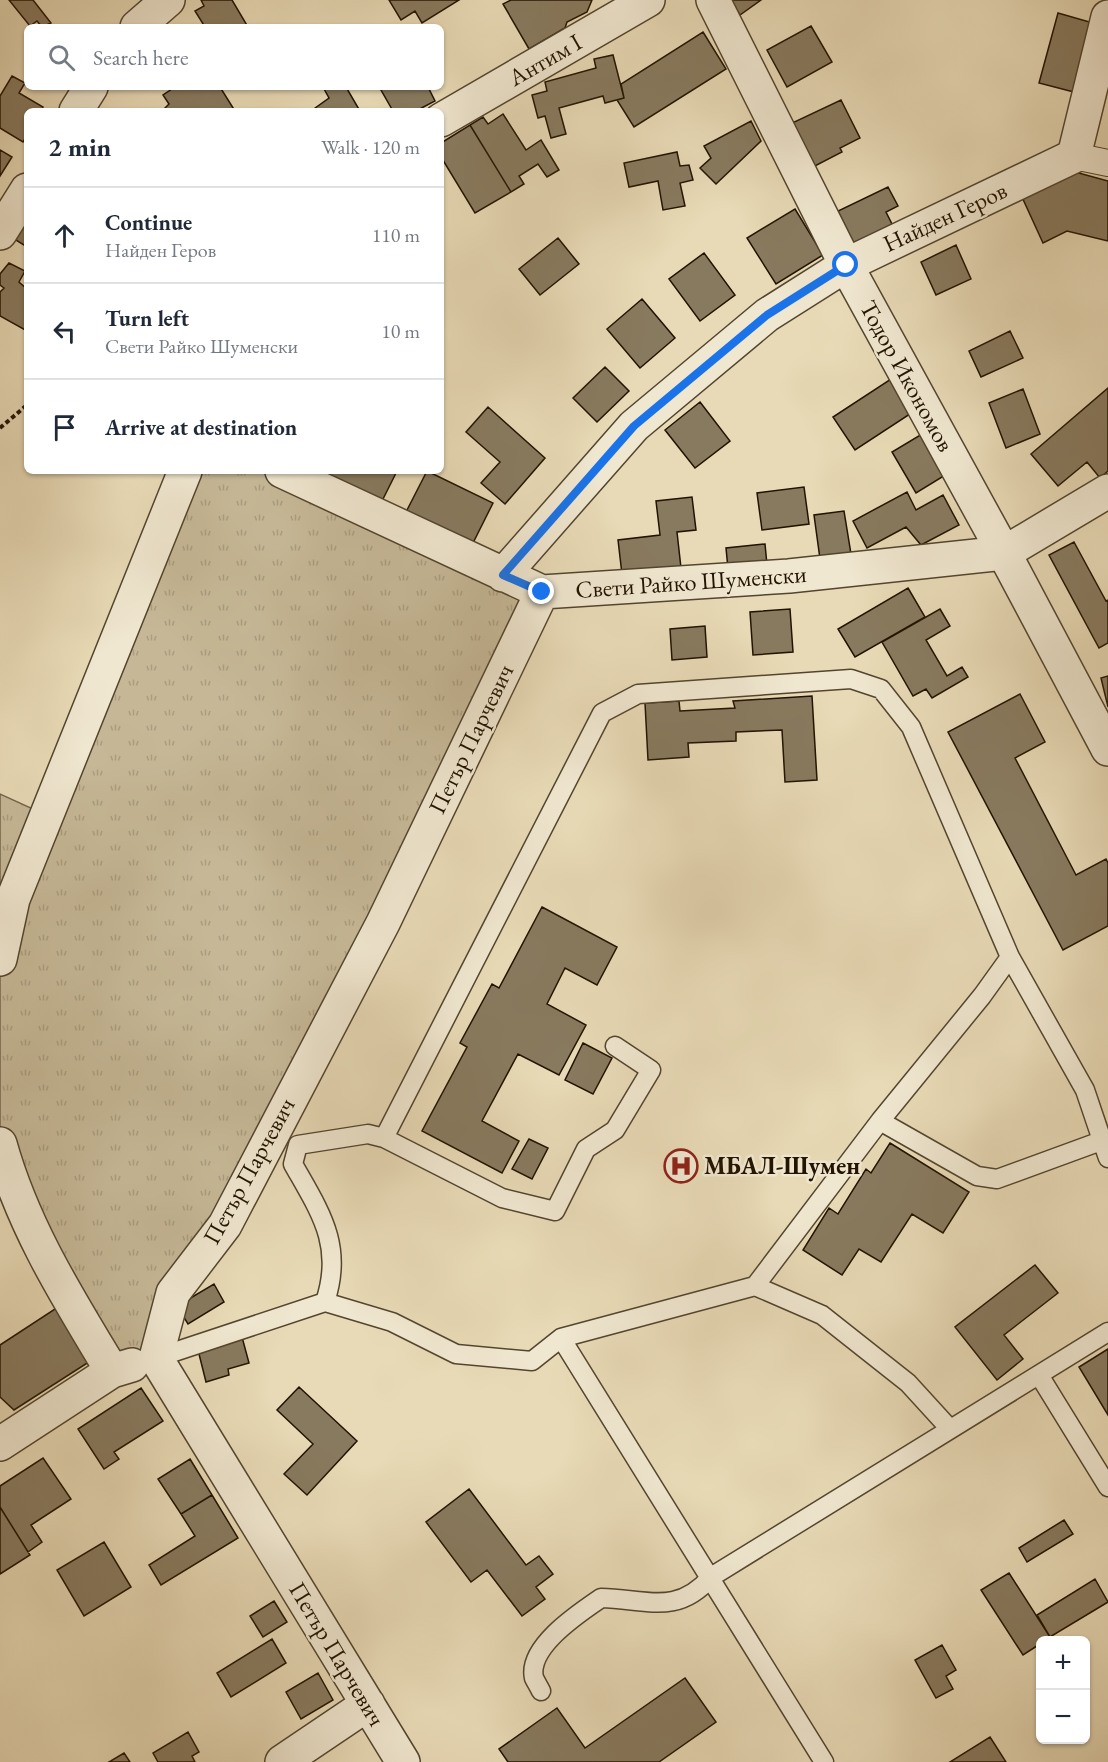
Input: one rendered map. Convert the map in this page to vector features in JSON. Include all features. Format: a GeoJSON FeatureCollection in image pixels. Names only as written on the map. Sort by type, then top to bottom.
{"type":"FeatureCollection","features":[{"type":"Feature","properties":{"kind":"street"},"geometry":{"type":"LineString","coordinates":[[140,24],[168,0]]}},
{"type":"Feature","properties":{"kind":"street","name":"Антим I"},"geometry":{"type":"LineString","coordinates":[[444,118],[648,0]]}},
{"type":"Feature","properties":{"kind":"street","name":"Тодор Икономов"},"geometry":{"type":"LineString","coordinates":[[713,0],[846,265],[1004,553],[1108,749]]}},
{"type":"Feature","properties":{"kind":"street"},"geometry":{"type":"LineString","coordinates":[[1108,17],[1074,156],[1108,162]]}},
{"type":"Feature","properties":{"kind":"street"},"geometry":{"type":"LineString","coordinates":[[78,108],[89,90]]}},
{"type":"Feature","properties":{"kind":"street","name":"Найден Геров"},"geometry":{"type":"LineString","coordinates":[[503,575],[634,426],[767,315],[846,265],[1074,156]]}},
{"type":"Feature","properties":{"kind":"street"},"geometry":{"type":"LineString","coordinates":[[0,233],[24,195]]}},
{"type":"Feature","properties":{"kind":"street"},"geometry":{"type":"LineString","coordinates":[[0,959],[13,899],[184,474]]}},
{"type":"Feature","properties":{"kind":"street","name":"Свети Райко Шуменски"},"geometry":{"type":"LineString","coordinates":[[288,474],[542,592],[789,576],[1004,553],[1108,491]]}},
{"type":"Feature","properties":{"kind":"street","name":"Петър Парчевич"},"geometry":{"type":"LineString","coordinates":[[403,1762],[156,1358],[173,1293],[225,1225],[383,923],[542,592]]}},
{"type":"Feature","properties":{"kind":"street"},"geometry":{"type":"LineString","coordinates":[[0,1144],[26,1219],[52,1272],[112,1371]]}},
{"type":"Feature","properties":{"kind":"street"},"geometry":{"type":"LineString","coordinates":[[6,1431],[112,1371],[156,1358]]}},
{"type":"Feature","properties":{"kind":"street"},"geometry":{"type":"LineString","coordinates":[[282,1762],[368,1704]]}},
{"type":"Feature","properties":{"kind":"lane"},"geometry":{"type":"LineString","coordinates":[[384,1138],[602,713],[638,694],[851,679],[881,688],[911,727],[1010,957],[1085,1090],[1105,1149],[997,1179],[977,1176],[880,1121]]}},
{"type":"Feature","properties":{"kind":"lane"},"geometry":{"type":"LineString","coordinates":[[156,1358],[325,1302],[392,1322],[456,1354],[532,1361],[561,1338],[754,1286],[880,1121],[982,996],[1010,957]]}},
{"type":"Feature","properties":{"kind":"lane"},"geometry":{"type":"LineString","coordinates":[[325,1302],[333,1279],[327,1226],[293,1164],[298,1145],[368,1134],[384,1138],[502,1198],[555,1211],[586,1149],[615,1130],[651,1070],[615,1046]]}},
{"type":"Feature","properties":{"kind":"lane"},"geometry":{"type":"LineString","coordinates":[[754,1286],[822,1315],[908,1383],[950,1429]]}},
{"type":"Feature","properties":{"kind":"lane"},"geometry":{"type":"LineString","coordinates":[[541,1691],[534,1677],[537,1659],[550,1638],[601,1598],[671,1604],[698,1592],[711,1577],[1108,1332]]}},
{"type":"Feature","properties":{"kind":"lane"},"geometry":{"type":"LineString","coordinates":[[561,1338],[824,1762]]}},
{"type":"Feature","properties":{"kind":"lane"},"geometry":{"type":"LineString","coordinates":[[1039,1375],[1108,1487]]}},
{"type":"Feature","properties":{"kind":"path"},"geometry":{"type":"LineString","coordinates":[[0,428],[24,408]]}},
{"type":"Feature","properties":{"kind":"green space"},"geometry":{"type":"Polygon","coordinates":[[[184,474],[288,474],[542,592],[156,1358],[112,1371],[0,1144],[0,794],[46,815],[184,474]]]}},
{"type":"Feature","properties":{"kind":"building"},"geometry":{"type":"Polygon","coordinates":[[[9,0],[33,0],[51,23],[40,24],[37,21],[28,24],[9,0]]]}},
{"type":"Feature","properties":{"kind":"building"},"geometry":{"type":"Polygon","coordinates":[[[201,0],[232,0],[246,24],[203,24],[195,11],[204,6],[201,0]]]}},
{"type":"Feature","properties":{"kind":"building"},"geometry":{"type":"Polygon","coordinates":[[[389,0],[459,0],[422,23],[415,11],[401,20],[389,0]]]}},
{"type":"Feature","properties":{"kind":"building"},"geometry":{"type":"Polygon","coordinates":[[[511,0],[592,0],[587,12],[567,22],[565,28],[529,49],[503,4],[511,0]]]}},
{"type":"Feature","properties":{"kind":"building"},"geometry":{"type":"Polygon","coordinates":[[[730,0],[761,0],[740,15],[730,0]]]}},
{"type":"Feature","properties":{"kind":"building"},"geometry":{"type":"Polygon","coordinates":[[[1058,13],[1093,23],[1074,92],[1039,83],[1058,13]]]}},
{"type":"Feature","properties":{"kind":"building"},"geometry":{"type":"Polygon","coordinates":[[[811,26],[832,62],[787,87],[767,50],[811,26]]]}},
{"type":"Feature","properties":{"kind":"building"},"geometry":{"type":"Polygon","coordinates":[[[703,32],[726,69],[634,127],[617,100],[624,98],[621,84],[703,32]]]}},
{"type":"Feature","properties":{"kind":"building"},"geometry":{"type":"Polygon","coordinates":[[[613,55],[624,98],[605,103],[603,96],[559,108],[566,134],[551,138],[545,116],[538,118],[532,95],[547,91],[545,82],[596,68],[594,59],[613,55]]]}},
{"type":"Feature","properties":{"kind":"building"},"geometry":{"type":"Polygon","coordinates":[[[12,76],[24,82],[19,93],[43,107],[24,108],[23,142],[0,128],[0,96],[12,76]]]}},
{"type":"Feature","properties":{"kind":"building"},"geometry":{"type":"Polygon","coordinates":[[[170,90],[222,90],[233,108],[165,108],[169,104],[163,95],[170,90]]]}},
{"type":"Feature","properties":{"kind":"building"},"geometry":{"type":"Polygon","coordinates":[[[325,90],[348,90],[358,108],[315,108],[329,98],[325,90]]]}},
{"type":"Feature","properties":{"kind":"building"},"geometry":{"type":"Polygon","coordinates":[[[381,90],[430,90],[435,101],[422,108],[391,108],[381,90]]]}},
{"type":"Feature","properties":{"kind":"building"},"geometry":{"type":"Polygon","coordinates":[[[841,100],[860,138],[840,148],[842,152],[811,168],[790,124],[841,100]]]}},
{"type":"Feature","properties":{"kind":"building"},"geometry":{"type":"Polygon","coordinates":[[[503,114],[526,150],[541,140],[559,170],[547,177],[538,164],[519,176],[524,184],[511,192],[470,125],[483,117],[488,124],[503,114]]]}},
{"type":"Feature","properties":{"kind":"building"},"geometry":{"type":"Polygon","coordinates":[[[751,121],[761,141],[716,184],[700,168],[711,158],[704,146],[751,121]]]}},
{"type":"Feature","properties":{"kind":"building"},"geometry":{"type":"Polygon","coordinates":[[[470,125],[511,192],[475,213],[444,162],[444,141],[470,125]]]}},
{"type":"Feature","properties":{"kind":"building"},"geometry":{"type":"Polygon","coordinates":[[[0,150],[12,157],[0,176],[0,150]]]}},
{"type":"Feature","properties":{"kind":"building"},"geometry":{"type":"Polygon","coordinates":[[[677,152],[680,166],[689,165],[693,180],[680,183],[685,206],[663,210],[658,181],[629,187],[624,163],[677,152]]]}},
{"type":"Feature","properties":{"kind":"building"},"geometry":{"type":"Polygon","coordinates":[[[1075,172],[1108,181],[1108,241],[1067,231],[1043,243],[1022,197],[1075,172]]]}},
{"type":"Feature","properties":{"kind":"building"},"geometry":{"type":"Polygon","coordinates":[[[888,187],[898,206],[886,212],[895,230],[856,249],[838,211],[888,187]]]}},
{"type":"Feature","properties":{"kind":"building"},"geometry":{"type":"Polygon","coordinates":[[[795,209],[823,255],[776,284],[747,238],[795,209]]]}},
{"type":"Feature","properties":{"kind":"building"},"geometry":{"type":"Polygon","coordinates":[[[24,218],[24,245],[11,237],[24,218]]]}},
{"type":"Feature","properties":{"kind":"building"},"geometry":{"type":"Polygon","coordinates":[[[558,238],[579,264],[540,295],[519,269],[558,238]]]}},
{"type":"Feature","properties":{"kind":"building"},"geometry":{"type":"Polygon","coordinates":[[[956,245],[971,279],[936,295],[921,262],[956,245]]]}},
{"type":"Feature","properties":{"kind":"building"},"geometry":{"type":"Polygon","coordinates":[[[704,253],[735,295],[700,321],[669,279],[704,253]]]}},
{"type":"Feature","properties":{"kind":"building"},"geometry":{"type":"Polygon","coordinates":[[[9,263],[24,270],[19,282],[24,286],[24,329],[0,316],[0,292],[4,288],[0,285],[0,274],[9,263]]]}},
{"type":"Feature","properties":{"kind":"building"},"geometry":{"type":"Polygon","coordinates":[[[642,299],[675,338],[640,368],[607,329],[642,299]]]}},
{"type":"Feature","properties":{"kind":"building"},"geometry":{"type":"Polygon","coordinates":[[[1010,331],[1023,358],[981,377],[969,351],[1010,331]]]}},
{"type":"Feature","properties":{"kind":"building"},"geometry":{"type":"Polygon","coordinates":[[[605,367],[629,391],[597,422],[573,398],[605,367]]]}},
{"type":"Feature","properties":{"kind":"building"},"geometry":{"type":"Polygon","coordinates":[[[891,379],[913,412],[855,450],[833,417],[891,379]]]}},
{"type":"Feature","properties":{"kind":"building"},"geometry":{"type":"Polygon","coordinates":[[[1108,388],[1108,471],[1100,478],[1087,462],[1058,486],[1031,454],[1108,388]]]}},
{"type":"Feature","properties":{"kind":"building"},"geometry":{"type":"Polygon","coordinates":[[[1023,389],[1040,434],[1006,448],[989,403],[1023,389]]]}},
{"type":"Feature","properties":{"kind":"building"},"geometry":{"type":"Polygon","coordinates":[[[700,402],[730,441],[695,468],[665,430],[700,402]]]}},
{"type":"Feature","properties":{"kind":"building"},"geometry":{"type":"Polygon","coordinates":[[[488,407],[545,458],[505,504],[481,483],[500,462],[466,432],[488,407]]]}},
{"type":"Feature","properties":{"kind":"building"},"geometry":{"type":"Polygon","coordinates":[[[922,434],[947,474],[916,493],[892,452],[922,434]]]}},
{"type":"Feature","properties":{"kind":"building"},"geometry":{"type":"Polygon","coordinates":[[[306,474],[396,474],[378,509],[306,474]]]}},
{"type":"Feature","properties":{"kind":"building"},"geometry":{"type":"Polygon","coordinates":[[[425,474],[433,474],[493,503],[472,545],[406,512],[425,474]]]}},
{"type":"Feature","properties":{"kind":"building"},"geometry":{"type":"Polygon","coordinates":[[[804,487],[809,524],[762,530],[757,493],[804,487]]]}},
{"type":"Feature","properties":{"kind":"building"},"geometry":{"type":"Polygon","coordinates":[[[907,492],[916,510],[943,495],[959,525],[921,545],[906,527],[867,548],[853,521],[907,492]]]}},
{"type":"Feature","properties":{"kind":"building"},"geometry":{"type":"Polygon","coordinates":[[[692,497],[696,530],[677,532],[682,577],[623,583],[618,540],[660,535],[656,501],[692,497]]]}},
{"type":"Feature","properties":{"kind":"building"},"geometry":{"type":"Polygon","coordinates":[[[844,511],[851,554],[820,559],[814,515],[844,511]]]}},
{"type":"Feature","properties":{"kind":"building"},"geometry":{"type":"Polygon","coordinates":[[[1074,542],[1106,601],[1108,600],[1108,643],[1099,648],[1049,555],[1074,542]]]}},
{"type":"Feature","properties":{"kind":"building"},"geometry":{"type":"Polygon","coordinates":[[[765,544],[768,575],[729,579],[726,548],[765,544]]]}},
{"type":"Feature","properties":{"kind":"building"},"geometry":{"type":"Polygon","coordinates":[[[908,588],[925,617],[855,657],[838,629],[908,588]]]}},
{"type":"Feature","properties":{"kind":"building"},"geometry":{"type":"Polygon","coordinates":[[[790,609],[793,652],[753,655],[750,612],[790,609]]]}},
{"type":"Feature","properties":{"kind":"building"},"geometry":{"type":"Polygon","coordinates":[[[940,609],[950,626],[926,640],[947,676],[962,667],[968,677],[932,698],[926,689],[913,696],[882,642],[940,609]]]}},
{"type":"Feature","properties":{"kind":"building"},"geometry":{"type":"Polygon","coordinates":[[[705,626],[707,657],[672,660],[670,629],[705,626]]]}},
{"type":"Feature","properties":{"kind":"building"},"geometry":{"type":"Polygon","coordinates":[[[1108,676],[1108,707],[1101,678],[1108,676]]]}},
{"type":"Feature","properties":{"kind":"building"},"geometry":{"type":"Polygon","coordinates":[[[1020,694],[1045,742],[1015,758],[1076,875],[1106,859],[1108,863],[1108,926],[1063,950],[948,732],[1020,694]]]}},
{"type":"Feature","properties":{"kind":"building"},"geometry":{"type":"Polygon","coordinates":[[[812,696],[817,780],[785,782],[782,730],[736,732],[736,741],[688,743],[689,757],[648,760],[645,703],[679,701],[680,711],[735,708],[733,701],[812,696]]]}},
{"type":"Feature","properties":{"kind":"building"},"geometry":{"type":"Polygon","coordinates":[[[542,907],[617,947],[597,985],[565,968],[547,1004],[586,1025],[559,1075],[518,1054],[482,1121],[519,1141],[502,1173],[422,1131],[467,1047],[460,1043],[492,984],[499,988],[542,907]]]}},
{"type":"Feature","properties":{"kind":"building"},"geometry":{"type":"Polygon","coordinates":[[[583,1043],[612,1058],[593,1094],[565,1080],[583,1043]]]}},
{"type":"Feature","properties":{"kind":"building"},"geometry":{"type":"Polygon","coordinates":[[[529,1139],[548,1148],[532,1179],[512,1169],[529,1139]]]}},
{"type":"Feature","properties":{"kind":"building"},"geometry":{"type":"Polygon","coordinates":[[[890,1143],[969,1192],[943,1233],[912,1214],[881,1262],[859,1249],[842,1275],[803,1250],[829,1208],[838,1214],[866,1169],[871,1173],[890,1143]]]}},
{"type":"Feature","properties":{"kind":"building"},"geometry":{"type":"Polygon","coordinates":[[[1035,1265],[1058,1293],[1004,1335],[1023,1359],[997,1380],[955,1327],[1035,1265]]]}},
{"type":"Feature","properties":{"kind":"building"},"geometry":{"type":"Polygon","coordinates":[[[214,1284],[224,1302],[188,1324],[177,1306],[214,1284]]]}},
{"type":"Feature","properties":{"kind":"building"},"geometry":{"type":"Polygon","coordinates":[[[58,1307],[92,1360],[14,1410],[0,1397],[0,1345],[58,1307]]]}},
{"type":"Feature","properties":{"kind":"building"},"geometry":{"type":"Polygon","coordinates":[[[242,1337],[249,1363],[228,1369],[229,1375],[206,1382],[198,1350],[242,1337]]]}},
{"type":"Feature","properties":{"kind":"building"},"geometry":{"type":"Polygon","coordinates":[[[1108,1349],[1108,1415],[1079,1367],[1108,1349]]]}},
{"type":"Feature","properties":{"kind":"building"},"geometry":{"type":"Polygon","coordinates":[[[299,1387],[357,1441],[307,1495],[284,1474],[313,1444],[277,1410],[299,1387]]]}},
{"type":"Feature","properties":{"kind":"building"},"geometry":{"type":"Polygon","coordinates":[[[141,1388],[163,1421],[114,1452],[119,1459],[104,1469],[78,1429],[141,1388]]]}},
{"type":"Feature","properties":{"kind":"building"},"geometry":{"type":"Polygon","coordinates":[[[43,1458],[71,1499],[31,1525],[42,1542],[28,1552],[0,1507],[0,1486],[43,1458]]]}},
{"type":"Feature","properties":{"kind":"building"},"geometry":{"type":"Polygon","coordinates":[[[190,1459],[212,1495],[181,1514],[158,1479],[190,1459]]]}},
{"type":"Feature","properties":{"kind":"building"},"geometry":{"type":"Polygon","coordinates":[[[469,1489],[526,1565],[539,1556],[553,1574],[536,1587],[545,1599],[522,1616],[487,1570],[471,1582],[426,1522],[469,1489]]]}},
{"type":"Feature","properties":{"kind":"building"},"geometry":{"type":"Polygon","coordinates":[[[212,1495],[238,1538],[161,1585],[149,1565],[195,1536],[181,1514],[212,1495]]]}},
{"type":"Feature","properties":{"kind":"building"},"geometry":{"type":"Polygon","coordinates":[[[0,1507],[30,1555],[0,1574],[0,1507]]]}},
{"type":"Feature","properties":{"kind":"building"},"geometry":{"type":"Polygon","coordinates":[[[1064,1520],[1073,1534],[1027,1562],[1019,1548],[1064,1520]]]}},
{"type":"Feature","properties":{"kind":"building"},"geometry":{"type":"Polygon","coordinates":[[[104,1542],[131,1587],[84,1616],[57,1570],[104,1542]]]}},
{"type":"Feature","properties":{"kind":"building"},"geometry":{"type":"Polygon","coordinates":[[[1009,1573],[1049,1636],[1036,1636],[1036,1647],[1023,1655],[981,1590],[1009,1573]]]}},
{"type":"Feature","properties":{"kind":"building"},"geometry":{"type":"Polygon","coordinates":[[[1095,1579],[1108,1602],[1052,1636],[1049,1636],[1037,1615],[1095,1579]]]}},
{"type":"Feature","properties":{"kind":"building"},"geometry":{"type":"Polygon","coordinates":[[[274,1601],[287,1622],[263,1637],[250,1616],[274,1601]]]}},
{"type":"Feature","properties":{"kind":"building"},"geometry":{"type":"Polygon","coordinates":[[[272,1639],[286,1663],[231,1697],[217,1673],[272,1639]]]}},
{"type":"Feature","properties":{"kind":"building"},"geometry":{"type":"Polygon","coordinates":[[[942,1645],[956,1670],[946,1676],[953,1689],[936,1698],[915,1660],[942,1645]]]}},
{"type":"Feature","properties":{"kind":"building"},"geometry":{"type":"Polygon","coordinates":[[[318,1673],[333,1700],[301,1719],[286,1692],[318,1673]]]}},
{"type":"Feature","properties":{"kind":"building"},"geometry":{"type":"Polygon","coordinates":[[[685,1678],[716,1722],[659,1762],[508,1762],[499,1749],[557,1708],[585,1748],[685,1678]]]}},
{"type":"Feature","properties":{"kind":"building"},"geometry":{"type":"Polygon","coordinates":[[[188,1732],[199,1752],[192,1756],[195,1762],[158,1762],[153,1753],[188,1732]]]}},
{"type":"Feature","properties":{"kind":"building"},"geometry":{"type":"Polygon","coordinates":[[[990,1737],[1006,1762],[950,1762],[990,1737]]]}},
{"type":"Feature","properties":{"kind":"building"},"geometry":{"type":"Polygon","coordinates":[[[124,1753],[130,1762],[109,1762],[124,1753]]]}},
{"type":"Feature","properties":{"kind":"place","name":"МБАЛ-Шумен"},"geometry":{"type":"Point","coordinates":[681,1166]}},
{"type":"Feature","properties":{"kind":"route"},"geometry":{"type":"LineString","coordinates":[[542,592],[503,575],[634,426],[767,315],[846,265]]}}]}
